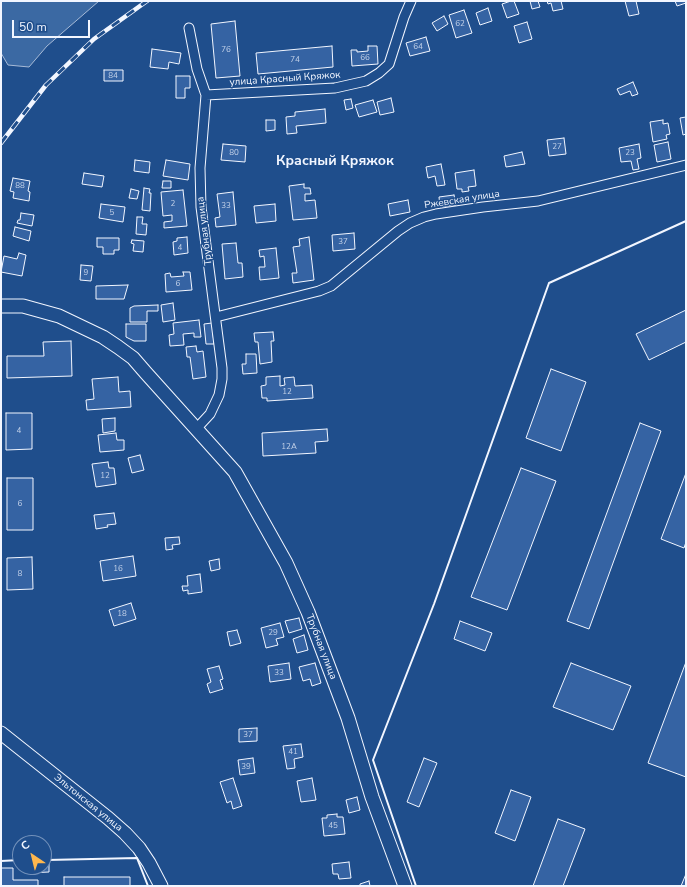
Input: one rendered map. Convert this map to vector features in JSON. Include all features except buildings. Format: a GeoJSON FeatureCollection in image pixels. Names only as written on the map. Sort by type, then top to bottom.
{"type":"FeatureCollection","features":[{"type":"Feature","properties":{"kind":"main road","name":"Трубная улица"},"geometry":{"type":"LineString","coordinates":[[1,306],[23,306],[59,316],[108,340],[133,358],[197,428],[234,472],[286,563],[308,612],[348,718],[372,797],[405,886]]}},
{"type":"Feature","properties":{"kind":"main road","name":"Эльтонская улица"},"geometry":{"type":"LineString","coordinates":[[1,733],[125,833],[139,848],[149,863],[160,886]]}},
{"type":"Feature","properties":{"kind":"street","name":"улица Красный Кряжок"},"geometry":{"type":"LineString","coordinates":[[206,95],[335,88],[366,81],[379,73],[389,64],[404,17],[411,1]]}},
{"type":"Feature","properties":{"kind":"street","name":"Трубная улица"},"geometry":{"type":"LineString","coordinates":[[189,28],[197,70],[206,95],[200,168],[200,194],[203,229],[222,368],[219,396],[210,414],[197,428]]}},
{"type":"Feature","properties":{"kind":"street","name":"Ржевская улица"},"geometry":{"type":"LineString","coordinates":[[216,317],[319,291],[331,286],[398,231],[410,223],[424,217],[475,208],[538,201],[686,165]]}},
{"type":"Feature","properties":{"kind":"water"},"geometry":{"type":"Polygon","coordinates":[[[1,1],[99,1],[47,46],[29,67],[8,65],[1,53],[1,1]]]}},
{"type":"Feature","properties":{"kind":"railway"},"geometry":{"type":"LineString","coordinates":[[1,143],[46,85],[94,39],[147,1]]}},
{"type":"Feature","properties":{"kind":"wall"},"geometry":{"type":"LineString","coordinates":[[416,886],[373,760],[434,604],[549,283],[686,221]]}},
{"type":"Feature","properties":{"kind":"wall"},"geometry":{"type":"LineString","coordinates":[[52,860],[137,858],[148,886]]}},
{"type":"Feature","properties":{"kind":"wall"},"geometry":{"type":"LineString","coordinates":[[1,861],[12,860]]}},
{"type":"Feature","properties":{"kind":"district","name":"Красный Кряжок"},"geometry":{"type":"Point","coordinates":[335,162]}}]}
